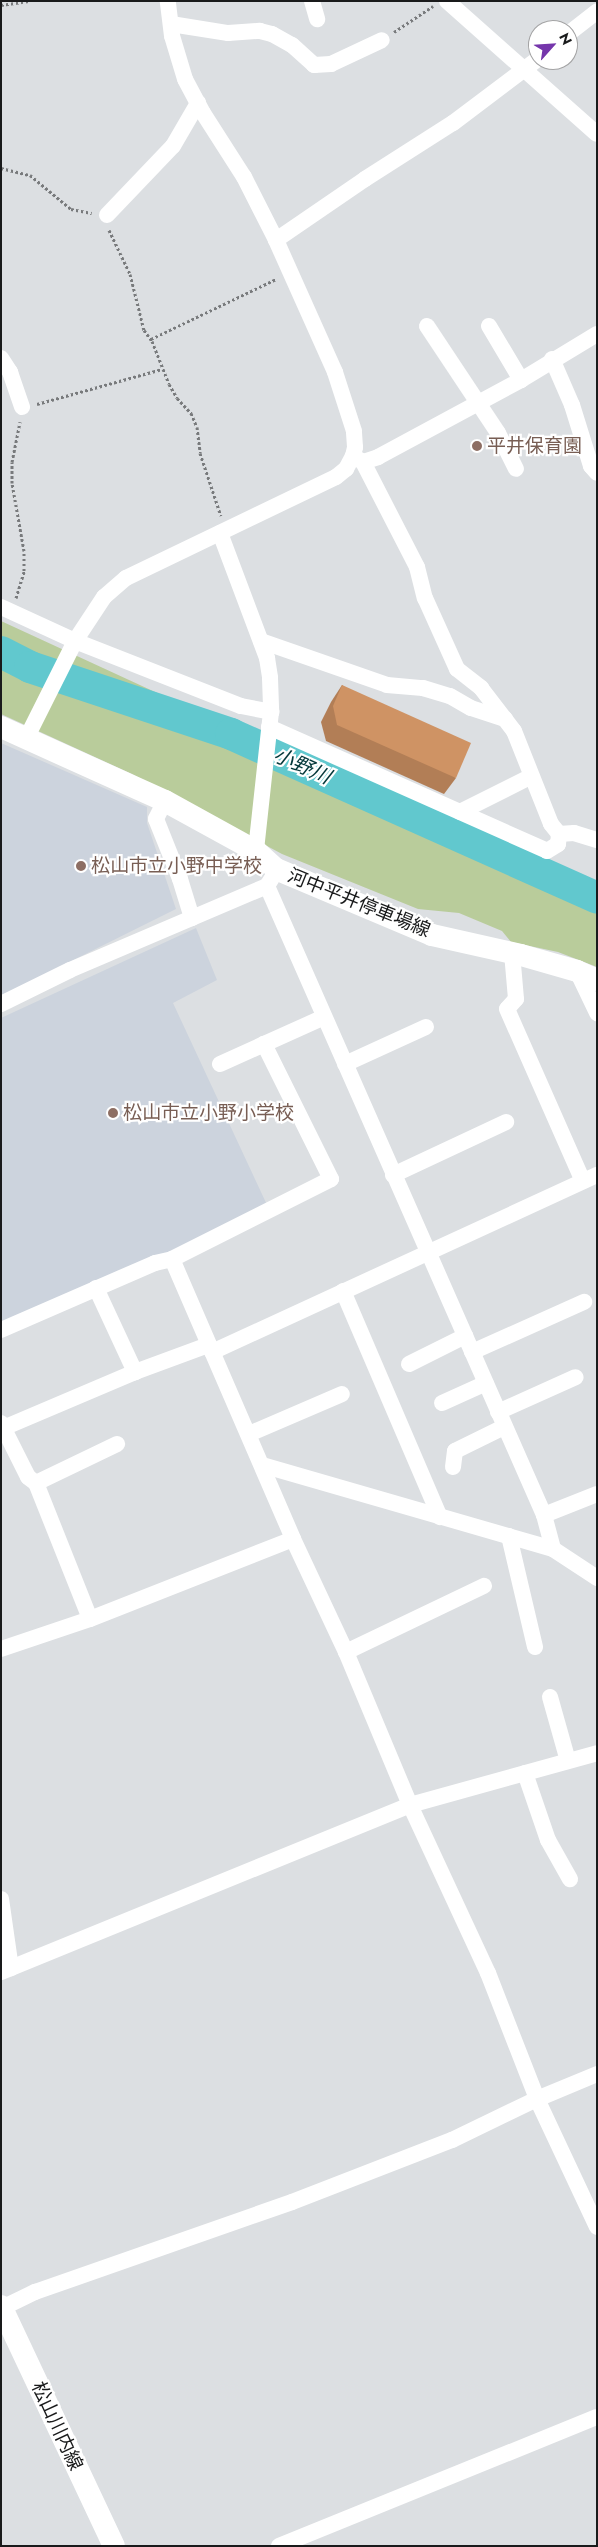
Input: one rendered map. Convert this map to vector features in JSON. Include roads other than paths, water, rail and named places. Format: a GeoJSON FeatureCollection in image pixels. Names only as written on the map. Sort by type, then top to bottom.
{"type":"FeatureCollection","features":[{"type":"Feature","properties":{"kind":"main road","name":"河中平井停車場線"},"geometry":{"type":"LineString","coordinates":[[1,727],[30,731],[257,848],[272,877],[432,935],[512,953],[587,975]]}},
{"type":"Feature","properties":{"kind":"main road","name":"松山川内線"},"geometry":{"type":"LineString","coordinates":[[2,2307],[114,2546]]}},
{"type":"Feature","properties":{"kind":"street"},"geometry":{"type":"LineString","coordinates":[[7,610],[74,644],[241,706],[269,724],[547,851],[558,844],[559,834],[551,824],[514,730],[481,688],[457,669],[425,598],[417,567],[358,459],[354,431],[335,372],[276,240],[244,176],[185,79],[171,24],[168,1]]}},
{"type":"Feature","properties":{"kind":"street"},"geometry":{"type":"LineString","coordinates":[[312,1],[317,19]]}},
{"type":"Feature","properties":{"kind":"street"},"geometry":{"type":"LineString","coordinates":[[446,1],[597,134]]}},
{"type":"Feature","properties":{"kind":"street"},"geometry":{"type":"LineString","coordinates":[[578,26],[597,11]]}},
{"type":"Feature","properties":{"kind":"street"},"geometry":{"type":"LineString","coordinates":[[171,24],[228,33],[260,31],[272,34],[292,45],[314,65],[331,64],[382,40]]}},
{"type":"Feature","properties":{"kind":"street"},"geometry":{"type":"LineString","coordinates":[[276,240],[365,179],[453,123],[528,67]]}},
{"type":"Feature","properties":{"kind":"street"},"geometry":{"type":"LineString","coordinates":[[107,215],[173,146],[198,103]]}},
{"type":"Feature","properties":{"kind":"street"},"geometry":{"type":"LineString","coordinates":[[427,326],[498,433],[516,469]]}},
{"type":"Feature","properties":{"kind":"street"},"geometry":{"type":"LineString","coordinates":[[490,326],[521,380]]}},
{"type":"Feature","properties":{"kind":"street"},"geometry":{"type":"LineString","coordinates":[[30,731],[74,644],[104,598],[126,578],[336,477],[358,459],[378,457],[521,380],[552,359],[597,334]]}},
{"type":"Feature","properties":{"kind":"street"},"geometry":{"type":"LineString","coordinates":[[1,358],[10,372],[22,407]]}},
{"type":"Feature","properties":{"kind":"street"},"geometry":{"type":"LineString","coordinates":[[552,359],[572,405],[591,466],[597,473]]}},
{"type":"Feature","properties":{"kind":"street"},"geometry":{"type":"LineString","coordinates":[[223,532],[267,658],[269,724],[257,848]]}},
{"type":"Feature","properties":{"kind":"street"},"geometry":{"type":"LineString","coordinates":[[261,641],[387,685],[423,688],[450,696],[471,708],[505,719]]}},
{"type":"Feature","properties":{"kind":"street"},"geometry":{"type":"LineString","coordinates":[[460,812],[532,776]]}},
{"type":"Feature","properties":{"kind":"street"},"geometry":{"type":"LineString","coordinates":[[165,801],[156,819],[180,879],[192,918]]}},
{"type":"Feature","properties":{"kind":"street"},"geometry":{"type":"LineString","coordinates":[[559,834],[574,833],[597,840]]}},
{"type":"Feature","properties":{"kind":"street"},"geometry":{"type":"LineString","coordinates":[[1,1004],[70,970],[192,918],[272,877],[324,1017],[427,1254],[544,1515],[554,1549]]}},
{"type":"Feature","properties":{"kind":"street"},"geometry":{"type":"LineString","coordinates":[[90,1619],[36,1483],[28,1477],[2,1427],[135,1372],[210,1349],[427,1254],[590,1178],[507,1009],[516,999],[512,953]]}},
{"type":"Feature","properties":{"kind":"street"},"geometry":{"type":"LineString","coordinates":[[587,975],[597,1013]]}},
{"type":"Feature","properties":{"kind":"street"},"geometry":{"type":"LineString","coordinates":[[220,1064],[324,1017]]}},
{"type":"Feature","properties":{"kind":"street"},"geometry":{"type":"LineString","coordinates":[[345,1064],[426,1027]]}},
{"type":"Feature","properties":{"kind":"street"},"geometry":{"type":"LineString","coordinates":[[1,1330],[155,1263],[172,1259],[331,1179],[264,1044]]}},
{"type":"Feature","properties":{"kind":"street"},"geometry":{"type":"LineString","coordinates":[[393,1175],[506,1122]]}},
{"type":"Feature","properties":{"kind":"street"},"geometry":{"type":"LineString","coordinates":[[172,1259],[293,1539],[346,1652],[410,1805],[488,1973],[537,2099],[597,2227]]}},
{"type":"Feature","properties":{"kind":"street"},"geometry":{"type":"LineString","coordinates":[[96,1288],[135,1372]]}},
{"type":"Feature","properties":{"kind":"street"},"geometry":{"type":"LineString","coordinates":[[343,1291],[440,1517]]}},
{"type":"Feature","properties":{"kind":"street"},"geometry":{"type":"LineString","coordinates":[[472,1352],[584,1302]]}},
{"type":"Feature","properties":{"kind":"street"},"geometry":{"type":"LineString","coordinates":[[409,1364],[465,1336]]}},
{"type":"Feature","properties":{"kind":"street"},"geometry":{"type":"LineString","coordinates":[[498,1412],[576,1376]]}},
{"type":"Feature","properties":{"kind":"street"},"geometry":{"type":"LineString","coordinates":[[442,1404],[486,1383]]}},
{"type":"Feature","properties":{"kind":"street"},"geometry":{"type":"LineString","coordinates":[[249,1434],[342,1394]]}},
{"type":"Feature","properties":{"kind":"street"},"geometry":{"type":"LineString","coordinates":[[452,1467],[455,1451],[504,1427]]}},
{"type":"Feature","properties":{"kind":"street"},"geometry":{"type":"LineString","coordinates":[[36,1483],[117,1444]]}},
{"type":"Feature","properties":{"kind":"street"},"geometry":{"type":"LineString","coordinates":[[262,1466],[554,1549],[597,1578]]}},
{"type":"Feature","properties":{"kind":"street"},"geometry":{"type":"LineString","coordinates":[[544,1515],[597,1494]]}},
{"type":"Feature","properties":{"kind":"street"},"geometry":{"type":"LineString","coordinates":[[509,1536],[535,1647]]}},
{"type":"Feature","properties":{"kind":"street"},"geometry":{"type":"LineString","coordinates":[[1,1649],[90,1619],[293,1539]]}},
{"type":"Feature","properties":{"kind":"street"},"geometry":{"type":"LineString","coordinates":[[346,1652],[484,1586]]}},
{"type":"Feature","properties":{"kind":"street"},"geometry":{"type":"LineString","coordinates":[[550,1697],[568,1761]]}},
{"type":"Feature","properties":{"kind":"street"},"geometry":{"type":"LineString","coordinates":[[1,1899],[6,1970],[410,1805],[597,1753]]}},
{"type":"Feature","properties":{"kind":"street"},"geometry":{"type":"LineString","coordinates":[[525,1773],[548,1840],[570,1879]]}},
{"type":"Feature","properties":{"kind":"street"},"geometry":{"type":"LineString","coordinates":[[2,2307],[35,2292],[292,2202],[444,2143],[537,2099],[597,2074]]}},
{"type":"Feature","properties":{"kind":"street"},"geometry":{"type":"LineString","coordinates":[[279,2546],[597,2417]]}},
{"type":"Feature","properties":{"kind":"waterway","name":"小野川"},"geometry":{"type":"LineString","coordinates":[[1,652],[30,667],[231,734],[597,898]]}},
{"type":"Feature","properties":{"kind":"place","name":"平井保育園"},"geometry":{"type":"Point","coordinates":[477,446]}},
{"type":"Feature","properties":{"kind":"place","name":"松山市立小野中学校"},"geometry":{"type":"Point","coordinates":[81,866]}},
{"type":"Feature","properties":{"kind":"place","name":"松山市立小野小学校"},"geometry":{"type":"Point","coordinates":[113,1113]}}]}
